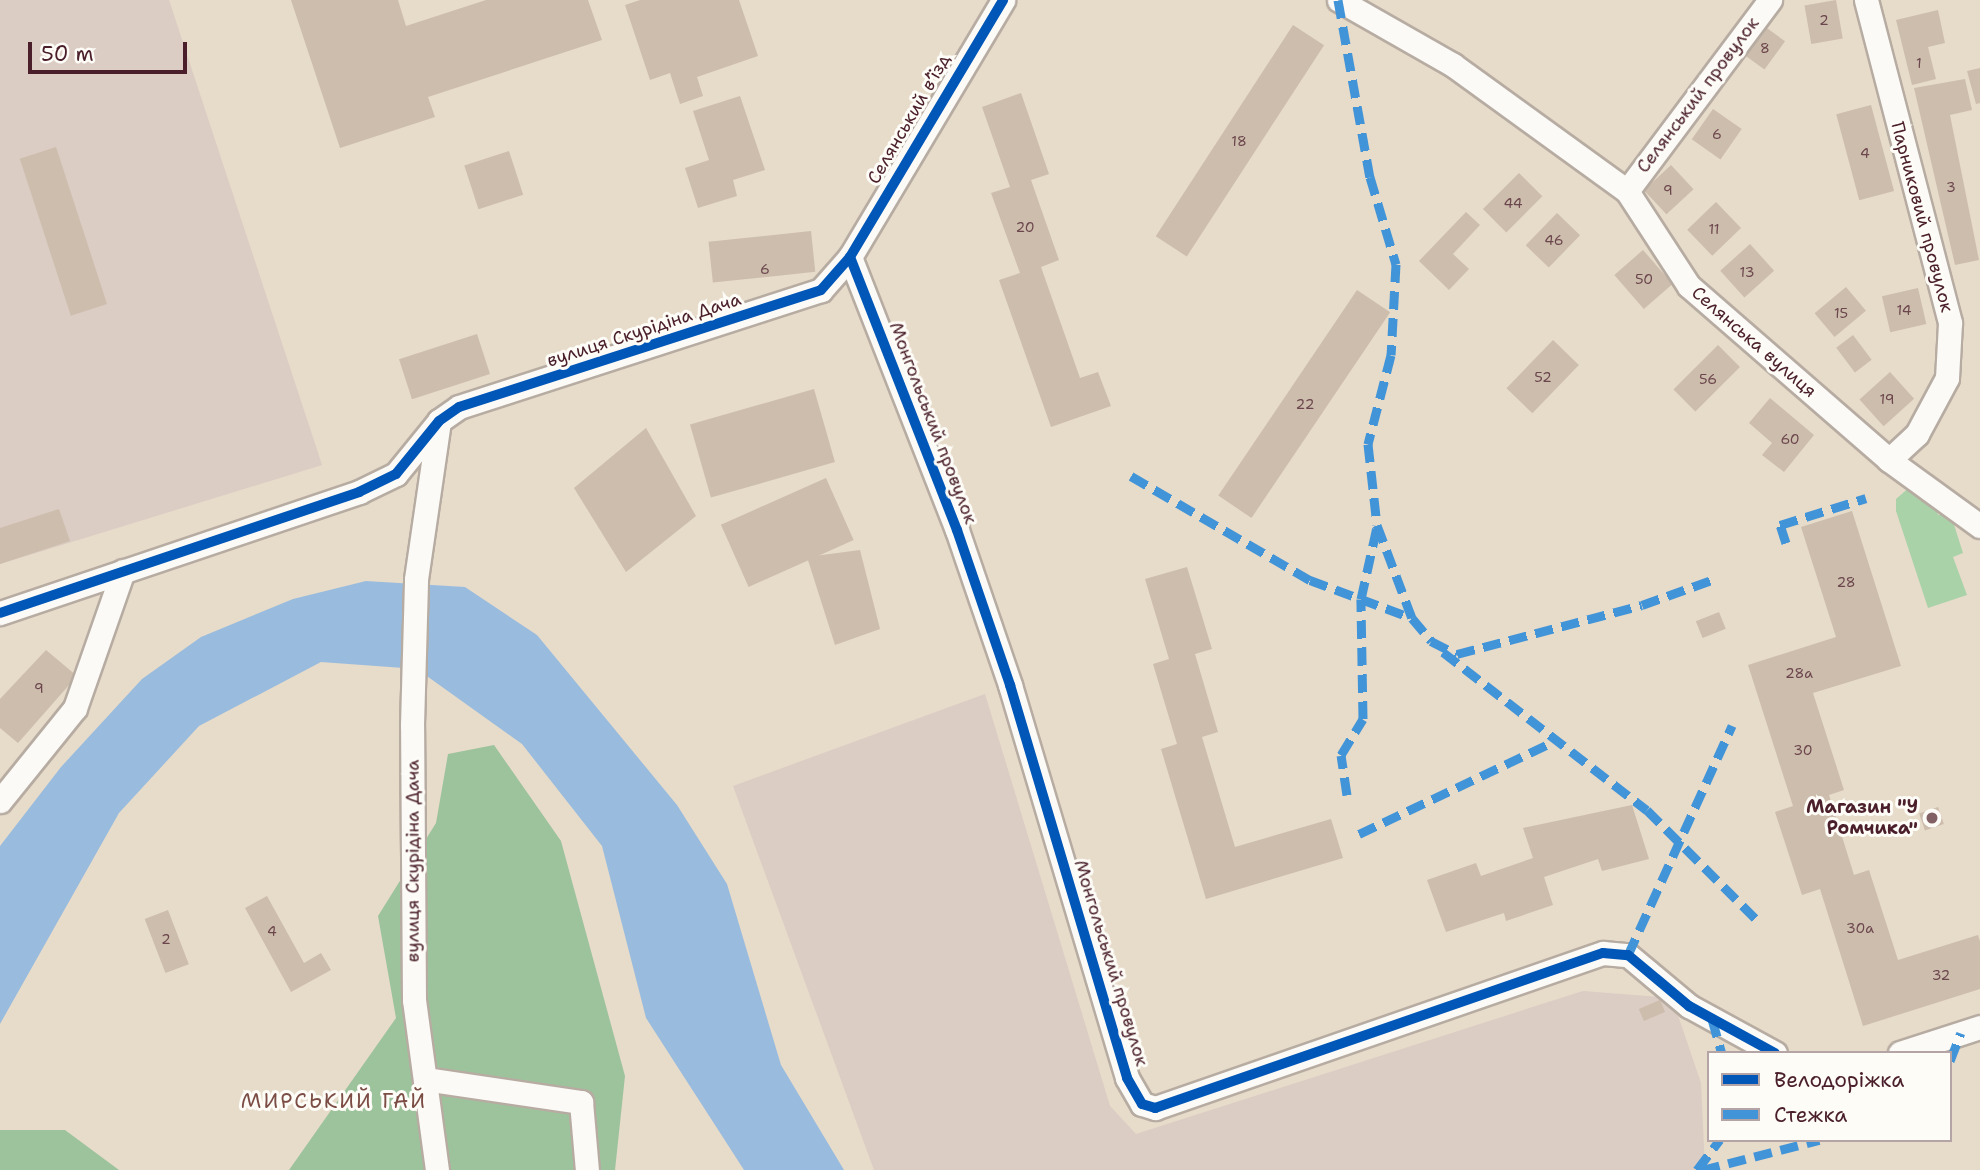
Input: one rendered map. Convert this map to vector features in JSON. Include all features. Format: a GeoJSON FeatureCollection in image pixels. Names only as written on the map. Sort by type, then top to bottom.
{"type":"FeatureCollection","features":[{"type":"Feature","properties":{"kind":"street","name":"Селянський вʼїзд"},"geometry":{"type":"LineString","coordinates":[[850,257],[1003,0]]}},
{"type":"Feature","properties":{"kind":"street","name":"Селянська вулиця"},"geometry":{"type":"LineString","coordinates":[[1339,0],[1453,65],[1627,191],[1689,286],[1889,460],[1980,526]]}},
{"type":"Feature","properties":{"kind":"street","name":"Селянський провулок"},"geometry":{"type":"LineString","coordinates":[[1627,191],[1770,0]]}},
{"type":"Feature","properties":{"kind":"street","name":"Парниковий провулок"},"geometry":{"type":"LineString","coordinates":[[1866,0],[1950,323],[1947,378],[1917,434],[1889,460]]}},
{"type":"Feature","properties":{"kind":"street","name":"вулиця Скурідіна Дача"},"geometry":{"type":"LineString","coordinates":[[437,1170],[414,1000],[412,725],[416,579],[439,421],[459,407],[821,290],[850,257]]}},
{"type":"Feature","properties":{"kind":"street","name":"Монгольський провулок"},"geometry":{"type":"LineString","coordinates":[[850,257],[961,543],[1127,1079],[1142,1104],[1154,1108],[1603,953],[1628,955],[1689,1006],[1771,1051]]}},
{"type":"Feature","properties":{"kind":"street"},"geometry":{"type":"LineString","coordinates":[[0,613],[359,492],[396,474],[439,421]]}},
{"type":"Feature","properties":{"kind":"street"},"geometry":{"type":"LineString","coordinates":[[0,801],[75,708],[122,570]]}},
{"type":"Feature","properties":{"kind":"street"},"geometry":{"type":"LineString","coordinates":[[1906,1051],[1980,1027]]}},
{"type":"Feature","properties":{"kind":"street"},"geometry":{"type":"LineString","coordinates":[[425,1079],[581,1102],[587,1170]]}},
{"type":"Feature","properties":{"kind":"shaded area"},"geometry":{"type":"Polygon","coordinates":[[[0,0],[169,0],[322,465],[0,564],[0,0]]]}},
{"type":"Feature","properties":{"kind":"shaded area"},"geometry":{"type":"Polygon","coordinates":[[[985,694],[1110,1106],[1136,1134],[1583,991],[1672,998],[1701,1083],[1705,1170],[874,1170],[733,786],[985,694]]]}},
{"type":"Feature","properties":{"kind":"green space"},"geometry":{"type":"Polygon","coordinates":[[[1911,486],[1935,503],[1938,515],[1950,512],[1963,553],[1953,557],[1967,595],[1928,608],[1896,511],[1896,499],[1911,486]]]}},
{"type":"Feature","properties":{"kind":"green space"},"geometry":{"type":"Polygon","coordinates":[[[494,745],[561,841],[625,1076],[615,1170],[289,1170],[396,1018],[378,916],[436,823],[448,754],[494,745]]]}},
{"type":"Feature","properties":{"kind":"green space"},"geometry":{"type":"Polygon","coordinates":[[[0,1130],[65,1130],[119,1170],[0,1170],[0,1130]]]}},
{"type":"Feature","properties":{"kind":"water"},"geometry":{"type":"Polygon","coordinates":[[[366,581],[465,587],[537,635],[677,805],[727,884],[781,1065],[844,1170],[744,1170],[646,1018],[602,846],[522,744],[417,669],[321,662],[199,726],[119,813],[0,1024],[0,846],[61,767],[142,679],[201,637],[293,599],[366,581]]]}},
{"type":"Feature","properties":{"kind":"building"},"geometry":{"type":"Polygon","coordinates":[[[291,0],[398,0],[406,26],[486,0],[588,0],[602,40],[428,97],[435,117],[340,148],[291,0]]]}},
{"type":"Feature","properties":{"kind":"building"},"geometry":{"type":"Polygon","coordinates":[[[640,0],[739,0],[758,56],[697,77],[703,96],[680,104],[670,73],[650,80],[625,5],[640,0]]]}},
{"type":"Feature","properties":{"kind":"building"},"geometry":{"type":"Polygon","coordinates":[[[1836,0],[1843,38],[1811,44],[1804,6],[1836,0]]]}},
{"type":"Feature","properties":{"kind":"building"},"geometry":{"type":"Polygon","coordinates":[[[1938,10],[1945,43],[1928,47],[1936,79],[1912,85],[1896,20],[1938,10]]]}},
{"type":"Feature","properties":{"kind":"building"},"geometry":{"type":"Polygon","coordinates":[[[1293,25],[1324,45],[1187,256],[1156,236],[1293,25]]]}},
{"type":"Feature","properties":{"kind":"building"},"geometry":{"type":"Polygon","coordinates":[[[1764,26],[1785,41],[1764,70],[1743,54],[1764,26]]]}},
{"type":"Feature","properties":{"kind":"building"},"geometry":{"type":"Polygon","coordinates":[[[1980,68],[1980,103],[1976,104],[1967,71],[1980,68]]]}},
{"type":"Feature","properties":{"kind":"building"},"geometry":{"type":"Polygon","coordinates":[[[1965,79],[1972,110],[1950,115],[1979,260],[1955,265],[1914,88],[1965,79]]]}},
{"type":"Feature","properties":{"kind":"building"},"geometry":{"type":"Polygon","coordinates":[[[1021,93],[1049,174],[1031,180],[1059,260],[1041,267],[1080,378],[1098,372],[1111,406],[1051,427],[999,280],[1020,273],[991,193],[1010,187],[982,107],[1021,93]]]}},
{"type":"Feature","properties":{"kind":"building"},"geometry":{"type":"Polygon","coordinates":[[[740,96],[765,170],[733,180],[737,196],[698,208],[685,168],[709,160],[693,111],[740,96]]]}},
{"type":"Feature","properties":{"kind":"building"},"geometry":{"type":"Polygon","coordinates":[[[1871,105],[1894,191],[1859,200],[1836,114],[1871,105]]]}},
{"type":"Feature","properties":{"kind":"building"},"geometry":{"type":"Polygon","coordinates":[[[1713,109],[1742,129],[1720,159],[1692,139],[1713,109]]]}},
{"type":"Feature","properties":{"kind":"building"},"geometry":{"type":"Polygon","coordinates":[[[56,147],[107,304],[71,316],[20,159],[56,147]]]}},
{"type":"Feature","properties":{"kind":"building"},"geometry":{"type":"Polygon","coordinates":[[[509,151],[523,195],[479,209],[464,166],[509,151]]]}},
{"type":"Feature","properties":{"kind":"building"},"geometry":{"type":"Polygon","coordinates":[[[1671,165],[1694,189],[1666,214],[1644,190],[1671,165]]]}},
{"type":"Feature","properties":{"kind":"building"},"geometry":{"type":"Polygon","coordinates":[[[1519,173],[1542,196],[1506,232],[1483,209],[1519,173]]]}},
{"type":"Feature","properties":{"kind":"building"},"geometry":{"type":"Polygon","coordinates":[[[1716,202],[1741,228],[1712,256],[1687,230],[1716,202]]]}},
{"type":"Feature","properties":{"kind":"building"},"geometry":{"type":"Polygon","coordinates":[[[1466,212],[1480,225],[1453,254],[1469,269],[1449,290],[1419,261],[1466,212]]]}},
{"type":"Feature","properties":{"kind":"building"},"geometry":{"type":"Polygon","coordinates":[[[1557,213],[1580,235],[1549,268],[1526,245],[1557,213]]]}},
{"type":"Feature","properties":{"kind":"building"},"geometry":{"type":"Polygon","coordinates":[[[811,231],[815,272],[713,283],[709,242],[811,231]]]}},
{"type":"Feature","properties":{"kind":"building"},"geometry":{"type":"Polygon","coordinates":[[[1750,244],[1774,271],[1744,298],[1720,271],[1750,244]]]}},
{"type":"Feature","properties":{"kind":"building"},"geometry":{"type":"Polygon","coordinates":[[[1643,250],[1673,284],[1644,309],[1614,275],[1643,250]]]}},
{"type":"Feature","properties":{"kind":"building"},"geometry":{"type":"Polygon","coordinates":[[[1846,287],[1866,311],[1835,337],[1815,313],[1846,287]]]}},
{"type":"Feature","properties":{"kind":"building"},"geometry":{"type":"Polygon","coordinates":[[[1918,288],[1926,324],[1890,332],[1882,296],[1918,288]]]}},
{"type":"Feature","properties":{"kind":"building"},"geometry":{"type":"Polygon","coordinates":[[[1357,290],[1390,312],[1251,518],[1218,496],[1357,290]]]}},
{"type":"Feature","properties":{"kind":"building"},"geometry":{"type":"Polygon","coordinates":[[[477,334],[490,374],[412,399],[399,359],[477,334]]]}},
{"type":"Feature","properties":{"kind":"building"},"geometry":{"type":"Polygon","coordinates":[[[1853,335],[1872,360],[1855,372],[1836,348],[1853,335]]]}},
{"type":"Feature","properties":{"kind":"building"},"geometry":{"type":"Polygon","coordinates":[[[1553,340],[1579,365],[1532,413],[1506,388],[1553,340]]]}},
{"type":"Feature","properties":{"kind":"building"},"geometry":{"type":"Polygon","coordinates":[[[1718,345],[1740,367],[1695,411],[1673,390],[1718,345]]]}},
{"type":"Feature","properties":{"kind":"building"},"geometry":{"type":"Polygon","coordinates":[[[1890,372],[1914,399],[1884,426],[1860,399],[1890,372]]]}},
{"type":"Feature","properties":{"kind":"building"},"geometry":{"type":"Polygon","coordinates":[[[814,389],[835,462],[711,498],[690,425],[814,389]]]}},
{"type":"Feature","properties":{"kind":"building"},"geometry":{"type":"Polygon","coordinates":[[[1770,398],[1814,435],[1784,472],[1762,455],[1772,443],[1749,423],[1770,398]]]}},
{"type":"Feature","properties":{"kind":"building"},"geometry":{"type":"Polygon","coordinates":[[[646,428],[696,516],[626,572],[574,488],[646,428]]]}},
{"type":"Feature","properties":{"kind":"building"},"geometry":{"type":"Polygon","coordinates":[[[826,478],[854,540],[749,587],[721,525],[826,478]]]}},
{"type":"Feature","properties":{"kind":"building"},"geometry":{"type":"Polygon","coordinates":[[[59,509],[70,541],[0,564],[0,528],[59,509]]]}},
{"type":"Feature","properties":{"kind":"building"},"geometry":{"type":"Polygon","coordinates":[[[1852,511],[1901,666],[1813,693],[1844,790],[1829,795],[1854,875],[1869,870],[1898,960],[1978,935],[1980,941],[1980,989],[1863,1026],[1820,889],[1802,895],[1775,812],[1793,806],[1748,665],[1836,637],[1801,527],[1852,511]]]}},
{"type":"Feature","properties":{"kind":"building"},"geometry":{"type":"Polygon","coordinates":[[[860,550],[880,629],[835,645],[807,557],[860,550]]]}},
{"type":"Feature","properties":{"kind":"building"},"geometry":{"type":"Polygon","coordinates":[[[1187,567],[1212,649],[1195,654],[1218,732],[1202,737],[1235,847],[1331,819],[1343,858],[1206,899],[1161,749],[1177,744],[1153,664],[1169,659],[1145,579],[1187,567]]]}},
{"type":"Feature","properties":{"kind":"building"},"geometry":{"type":"Polygon","coordinates":[[[1719,612],[1726,629],[1703,638],[1696,621],[1719,612]]]}},
{"type":"Feature","properties":{"kind":"building"},"geometry":{"type":"Polygon","coordinates":[[[46,650],[77,676],[18,743],[0,728],[0,699],[46,650]]]}},
{"type":"Feature","properties":{"kind":"building"},"geometry":{"type":"Polygon","coordinates":[[[1632,805],[1649,859],[1602,871],[1598,859],[1544,877],[1553,905],[1506,921],[1504,913],[1446,932],[1427,880],[1476,863],[1481,876],[1533,858],[1523,828],[1632,805]]]}},
{"type":"Feature","properties":{"kind":"building","name":"Магазин \"У Ромчика\""},"geometry":{"type":"Polygon","coordinates":[[[1938,807],[1944,824],[1925,831],[1919,814],[1938,807]]]}},
{"type":"Feature","properties":{"kind":"building"},"geometry":{"type":"Polygon","coordinates":[[[267,896],[304,963],[321,953],[331,970],[291,992],[245,908],[267,896]]]}},
{"type":"Feature","properties":{"kind":"building"},"geometry":{"type":"Polygon","coordinates":[[[168,910],[189,964],[165,973],[145,919],[168,910]]]}},
{"type":"Feature","properties":{"kind":"building"},"geometry":{"type":"Polygon","coordinates":[[[1660,1000],[1665,1012],[1644,1021],[1639,1009],[1660,1000]]]}},
{"type":"Feature","properties":{"kind":"marked path"},"geometry":{"type":"LineString","coordinates":[[1338,0],[1370,177],[1396,264],[1391,355],[1368,444],[1377,525],[1412,618]]}},
{"type":"Feature","properties":{"kind":"marked path"},"geometry":{"type":"LineString","coordinates":[[1131,476],[1310,580],[1412,618],[1431,641],[1457,654],[1642,605],[1717,578]]}},
{"type":"Feature","properties":{"kind":"marked path"},"geometry":{"type":"LineString","coordinates":[[1786,543],[1780,525],[1866,498]]}},
{"type":"Feature","properties":{"kind":"marked path"},"geometry":{"type":"LineString","coordinates":[[1347,795],[1341,755],[1363,719],[1361,599],[1377,527]]}},
{"type":"Feature","properties":{"kind":"marked path"},"geometry":{"type":"LineString","coordinates":[[1443,652],[1647,810],[1761,924]]}},
{"type":"Feature","properties":{"kind":"marked path"},"geometry":{"type":"LineString","coordinates":[[1628,955],[1732,726]]}},
{"type":"Feature","properties":{"kind":"marked path"},"geometry":{"type":"LineString","coordinates":[[1359,834],[1553,742]]}},
{"type":"Feature","properties":{"kind":"marked path"},"geometry":{"type":"LineString","coordinates":[[1712,1019],[1721,1051]]}},
{"type":"Feature","properties":{"kind":"marked path"},"geometry":{"type":"LineString","coordinates":[[1952,1056],[1961,1033]]}},
{"type":"Feature","properties":{"kind":"marked path"},"geometry":{"type":"LineString","coordinates":[[1697,1170],[1718,1142]]}},
{"type":"Feature","properties":{"kind":"marked path"},"geometry":{"type":"LineString","coordinates":[[1702,1170],[1811,1142]]}},
{"type":"Feature","properties":{"kind":"cycle path"},"geometry":{"type":"LineString","coordinates":[[0,613],[359,492],[396,474],[439,421],[459,407],[821,290],[850,257],[1003,0]]}},
{"type":"Feature","properties":{"kind":"cycle path"},"geometry":{"type":"LineString","coordinates":[[850,257],[957,530],[1010,685],[1127,1078],[1142,1104],[1155,1108],[1603,953],[1628,955],[1689,1006],[1771,1051]]}},
{"type":"Feature","properties":{"kind":"place","name":"Магазин \"У Ромчика\""},"geometry":{"type":"Point","coordinates":[1932,818]}},
{"type":"Feature","properties":{"kind":"district","name":"МИРСЬКИЙ ГАЙ"},"geometry":{"type":"Point","coordinates":[334,1101]}}]}
